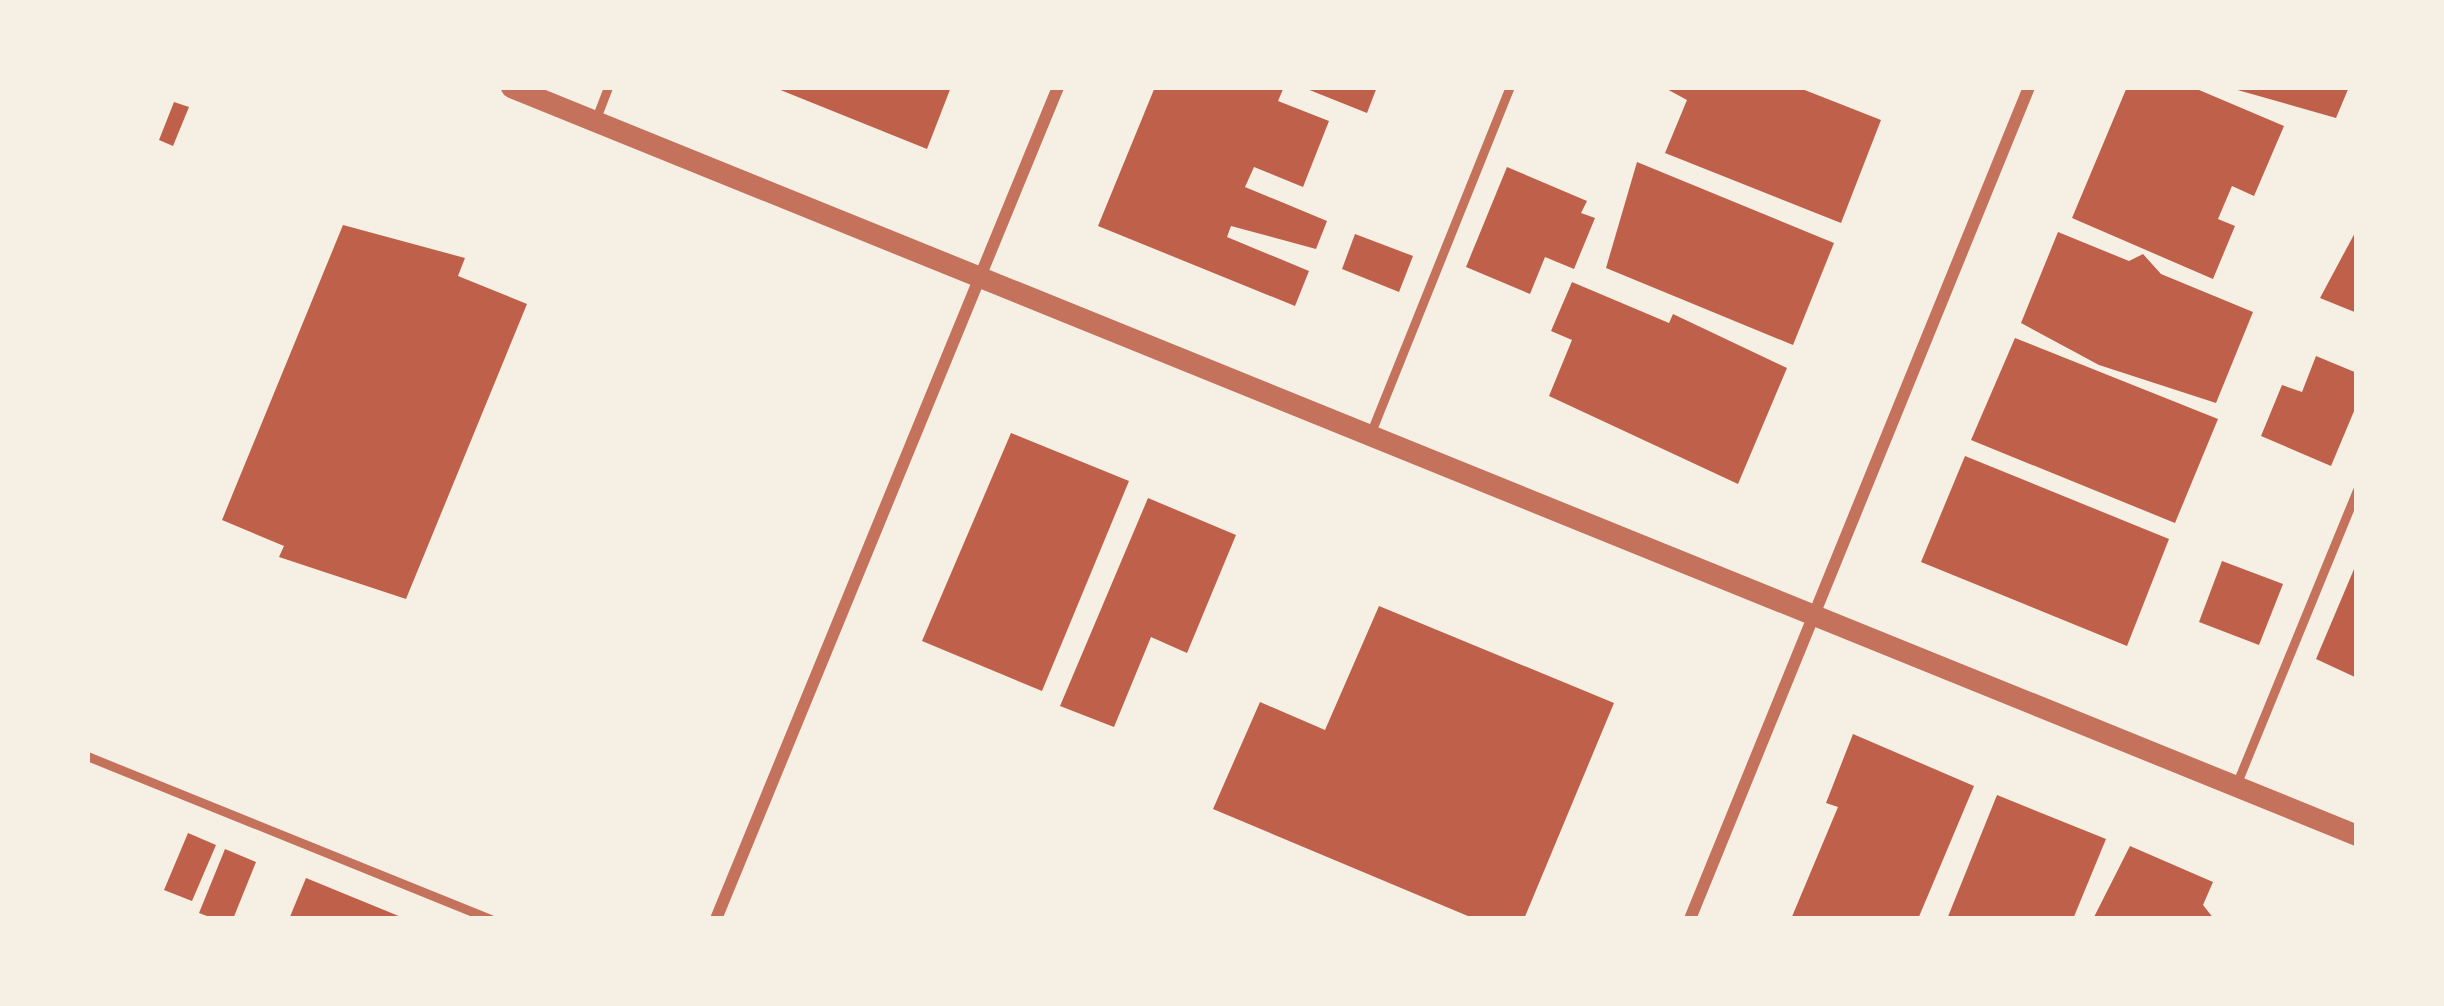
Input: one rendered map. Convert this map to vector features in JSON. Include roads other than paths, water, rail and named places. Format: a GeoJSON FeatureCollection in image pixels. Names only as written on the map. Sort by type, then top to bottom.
{"type":"FeatureCollection","features":[{"type":"Feature","properties":{"kind":"street"},"geometry":{"type":"LineString","coordinates":[[511,87],[2357,835]]}},
{"type":"Feature","properties":{"kind":"street"},"geometry":{"type":"LineString","coordinates":[[716,919],[1058,87]]}},
{"type":"Feature","properties":{"kind":"street"},"geometry":{"type":"LineString","coordinates":[[1690,919],[2029,87]]}},
{"type":"Feature","properties":{"kind":"lane"},"geometry":{"type":"LineString","coordinates":[[595,121],[608,87]]}},
{"type":"Feature","properties":{"kind":"lane"},"geometry":{"type":"LineString","coordinates":[[1371,433],[1510,87]]}},
{"type":"Feature","properties":{"kind":"lane"},"geometry":{"type":"LineString","coordinates":[[2236,785],[2357,490]]}},
{"type":"Feature","properties":{"kind":"lane"},"geometry":{"type":"LineString","coordinates":[[87,757],[490,919]]}}]}
